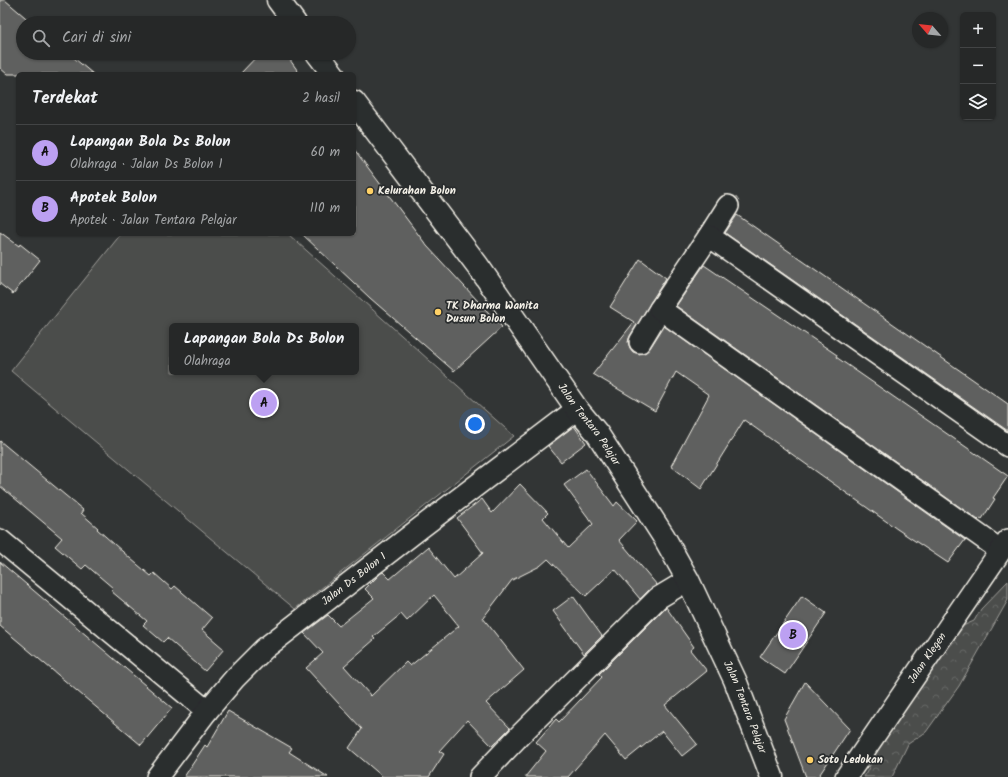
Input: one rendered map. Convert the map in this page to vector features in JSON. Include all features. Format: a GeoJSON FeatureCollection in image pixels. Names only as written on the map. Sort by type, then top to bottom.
{"type":"FeatureCollection","features":[{"type":"Feature","properties":{"kind":"main road"},"geometry":{"type":"LineString","coordinates":[[278,0],[290,16]]}},
{"type":"Feature","properties":{"kind":"main road"},"geometry":{"type":"LineString","coordinates":[[322,60],[331,72]]}},
{"type":"Feature","properties":{"kind":"main road","name":"Jalan Tentara Pelajar"},"geometry":{"type":"LineString","coordinates":[[356,105],[478,266],[577,409],[597,433],[629,481],[688,580],[735,680],[772,777]]}},
{"type":"Feature","properties":{"kind":"street"},"geometry":{"type":"LineString","coordinates":[[640,342],[660,308],[728,206]]}},
{"type":"Feature","properties":{"kind":"street"},"geometry":{"type":"LineString","coordinates":[[709,236],[1008,446]]}},
{"type":"Feature","properties":{"kind":"street"},"geometry":{"type":"LineString","coordinates":[[660,308],[1004,545]]}},
{"type":"Feature","properties":{"kind":"street","name":"Jalan Ds Bolon 1"},"geometry":{"type":"LineString","coordinates":[[157,777],[207,711],[235,678],[264,649],[577,409]]}},
{"type":"Feature","properties":{"kind":"street"},"geometry":{"type":"LineString","coordinates":[[0,540],[207,711]]}},
{"type":"Feature","properties":{"kind":"street","name":"Jalan Klegen"},"geometry":{"type":"LineString","coordinates":[[846,777],[1004,545]]}},
{"type":"Feature","properties":{"kind":"street"},"geometry":{"type":"LineString","coordinates":[[480,777],[627,627],[658,598],[688,580]]}},
{"type":"Feature","properties":{"kind":"green space"},"geometry":{"type":"Polygon","coordinates":[[[119,236],[290,236],[514,436],[295,609],[11,371],[119,236]]]}},
{"type":"Feature","properties":{"kind":"green space"},"geometry":{"type":"Polygon","coordinates":[[[1008,581],[1008,600],[959,686],[926,732],[908,744],[892,777],[864,777],[886,734],[956,629],[974,621],[981,609],[1008,581]]]}},
{"type":"Feature","properties":{"kind":"building"},"geometry":{"type":"Polygon","coordinates":[[[0,0],[5,0],[24,16],[16,16],[16,60],[76,60],[91,72],[16,72],[16,74],[7,74],[0,68],[0,0]]]}},
{"type":"Feature","properties":{"kind":"building"},"geometry":{"type":"Polygon","coordinates":[[[253,60],[290,60],[299,72],[242,72],[253,60]]]}},
{"type":"Feature","properties":{"kind":"building"},"geometry":{"type":"Polygon","coordinates":[[[356,152],[427,246],[502,327],[454,371],[370,298],[304,236],[356,236],[356,152]]]}},
{"type":"Feature","properties":{"kind":"building"},"geometry":{"type":"Polygon","coordinates":[[[737,215],[1008,404],[1008,431],[725,233],[737,215]]]}},
{"type":"Feature","properties":{"kind":"building"},"geometry":{"type":"Polygon","coordinates":[[[0,232],[19,246],[20,244],[40,260],[13,294],[0,284],[0,232]]]}},
{"type":"Feature","properties":{"kind":"building"},"geometry":{"type":"Polygon","coordinates":[[[640,259],[666,278],[630,336],[628,342],[633,352],[639,354],[646,352],[664,326],[965,540],[948,563],[897,529],[744,420],[701,489],[671,466],[709,395],[676,372],[655,411],[593,374],[634,322],[610,307],[640,259]]]}},
{"type":"Feature","properties":{"kind":"building"},"geometry":{"type":"Polygon","coordinates":[[[704,265],[837,355],[836,357],[1008,476],[993,498],[995,499],[982,519],[980,518],[978,520],[676,306],[704,265]]]}},
{"type":"Feature","properties":{"kind":"building"},"geometry":{"type":"Polygon","coordinates":[[[574,426],[586,443],[561,462],[548,446],[574,426]]]}},
{"type":"Feature","properties":{"kind":"building"},"geometry":{"type":"Polygon","coordinates":[[[0,441],[83,510],[81,513],[98,528],[97,529],[151,576],[154,573],[172,589],[175,586],[212,618],[202,630],[224,649],[205,671],[167,638],[163,642],[143,625],[147,621],[111,591],[113,588],[86,565],[82,569],[55,546],[62,538],[0,486],[0,441]]]}},
{"type":"Feature","properties":{"kind":"building"},"geometry":{"type":"Polygon","coordinates":[[[586,469],[614,506],[617,502],[637,521],[619,540],[657,585],[650,589],[640,599],[615,569],[586,596],[548,559],[540,566],[512,580],[483,618],[524,670],[486,703],[510,728],[492,746],[467,720],[439,751],[444,754],[429,777],[383,777],[349,748],[362,729],[306,668],[323,653],[304,633],[328,615],[339,626],[374,598],[365,589],[381,573],[383,572],[390,579],[428,547],[454,579],[483,553],[457,518],[482,499],[492,513],[520,484],[548,513],[543,518],[568,548],[593,524],[564,485],[586,469]],[[434,595],[407,621],[401,614],[373,637],[375,639],[344,666],[371,696],[406,662],[410,666],[459,626],[434,595]]]}},
{"type":"Feature","properties":{"kind":"building"},"geometry":{"type":"Polygon","coordinates":[[[0,562],[172,708],[141,745],[0,626],[0,562]]]}},
{"type":"Feature","properties":{"kind":"building"},"geometry":{"type":"Polygon","coordinates":[[[573,596],[602,636],[584,654],[553,611],[573,596]]]}},
{"type":"Feature","properties":{"kind":"building"},"geometry":{"type":"Polygon","coordinates":[[[802,596],[826,613],[785,674],[760,657],[802,596]]]}},
{"type":"Feature","properties":{"kind":"building"},"geometry":{"type":"Polygon","coordinates":[[[666,607],[694,647],[690,650],[707,671],[665,705],[697,744],[682,756],[662,731],[626,760],[605,735],[568,777],[525,777],[546,751],[536,742],[556,719],[559,722],[602,677],[599,674],[666,607]]]}},
{"type":"Feature","properties":{"kind":"building"},"geometry":{"type":"Polygon","coordinates":[[[805,682],[850,729],[818,777],[806,777],[784,719],[805,682]]]}},
{"type":"Feature","properties":{"kind":"building"},"geometry":{"type":"Polygon","coordinates":[[[228,711],[292,748],[289,752],[328,777],[184,777],[205,745],[207,747],[228,711]]]}},
{"type":"Feature","properties":{"kind":"place","name":"Kelurahan Bolon"},"geometry":{"type":"Point","coordinates":[370,191]}},
{"type":"Feature","properties":{"kind":"place","name":"TK Dharma Wanita Dusun Bolon"},"geometry":{"type":"Point","coordinates":[438,312]}},
{"type":"Feature","properties":{"kind":"place","name":"Lapangan Bola Ds Bolon"},"geometry":{"type":"Point","coordinates":[264,403]}},
{"type":"Feature","properties":{"kind":"place","name":"Apotek Bolon"},"geometry":{"type":"Point","coordinates":[793,635]}},
{"type":"Feature","properties":{"kind":"place","name":"Soto Ledokan"},"geometry":{"type":"Point","coordinates":[810,760]}}]}
